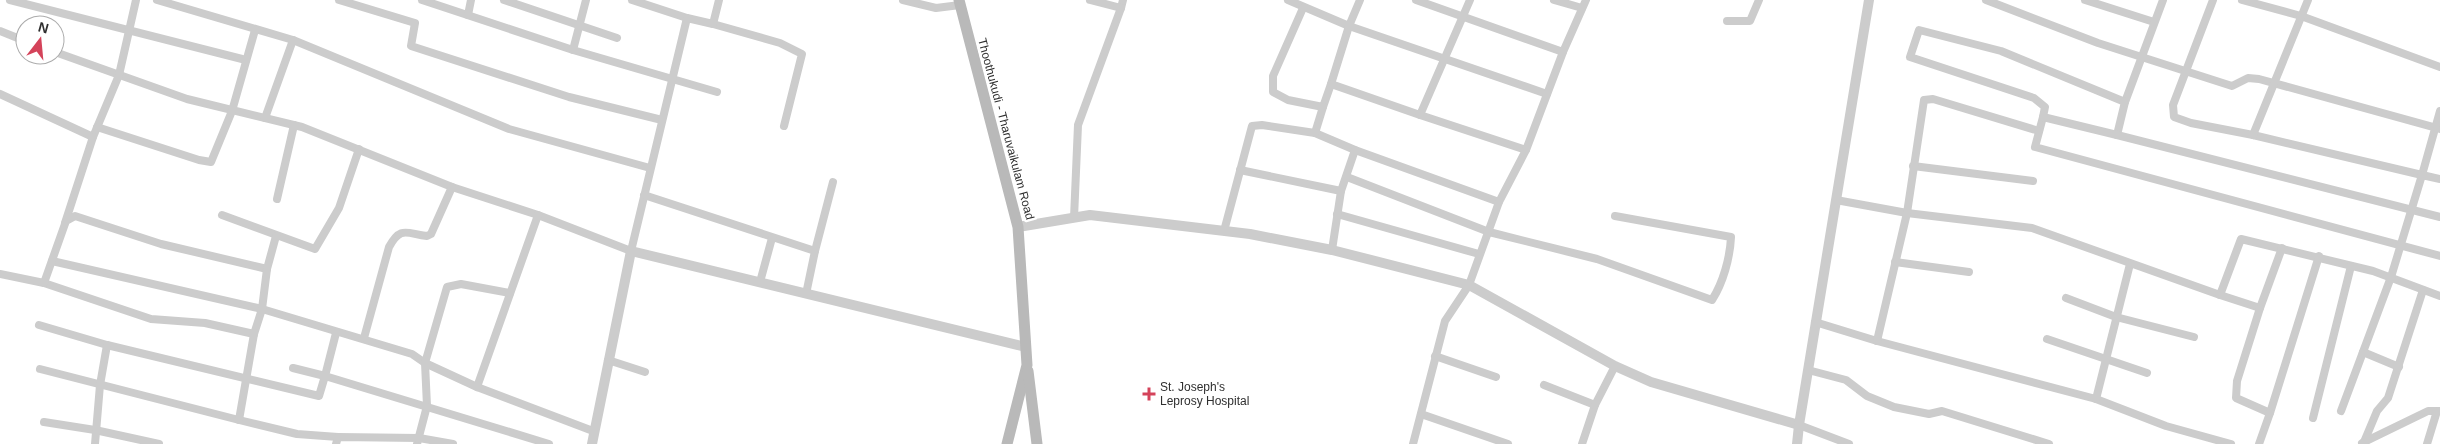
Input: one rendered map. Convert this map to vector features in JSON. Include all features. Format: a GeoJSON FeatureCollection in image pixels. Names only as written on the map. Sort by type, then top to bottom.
{"type":"FeatureCollection","features":[{"type":"Feature","properties":{"kind":"main road","name":"Thoothukudi - Tharuvaikulam Road"},"geometry":{"type":"LineString","coordinates":[[959,2],[1018,227],[1027,364],[1007,444]]}},
{"type":"Feature","properties":{"kind":"main road"},"geometry":{"type":"LineString","coordinates":[[1027,364],[1037,444]]}},
{"type":"Feature","properties":{"kind":"street"},"geometry":{"type":"LineString","coordinates":[[10,0],[246,60]]}},
{"type":"Feature","properties":{"kind":"street"},"geometry":{"type":"LineString","coordinates":[[44,283],[93,136],[119,75],[136,0]]}},
{"type":"Feature","properties":{"kind":"street"},"geometry":{"type":"LineString","coordinates":[[157,0],[293,40],[509,129],[650,168]]}},
{"type":"Feature","properties":{"kind":"street"},"geometry":{"type":"LineString","coordinates":[[339,0],[415,23],[411,46],[569,97],[662,120]]}},
{"type":"Feature","properties":{"kind":"street"},"geometry":{"type":"LineString","coordinates":[[422,0],[573,50],[716,92]]}},
{"type":"Feature","properties":{"kind":"street"},"geometry":{"type":"LineString","coordinates":[[468,15],[471,0]]}},
{"type":"Feature","properties":{"kind":"street"},"geometry":{"type":"LineString","coordinates":[[504,0],[617,38]]}},
{"type":"Feature","properties":{"kind":"street"},"geometry":{"type":"LineString","coordinates":[[573,50],[586,0]]}},
{"type":"Feature","properties":{"kind":"street"},"geometry":{"type":"LineString","coordinates":[[632,0],[687,18],[780,43],[802,54],[784,126]]}},
{"type":"Feature","properties":{"kind":"street"},"geometry":{"type":"LineString","coordinates":[[712,24],[719,0]]}},
{"type":"Feature","properties":{"kind":"street"},"geometry":{"type":"LineString","coordinates":[[903,0],[936,8],[959,2]]}},
{"type":"Feature","properties":{"kind":"street"},"geometry":{"type":"LineString","coordinates":[[1090,0],[1121,8]]}},
{"type":"Feature","properties":{"kind":"street"},"geometry":{"type":"LineString","coordinates":[[1074,218],[1078,125],[1123,0]]}},
{"type":"Feature","properties":{"kind":"street"},"geometry":{"type":"LineString","coordinates":[[1288,0],[1349,26],[1547,94]]}},
{"type":"Feature","properties":{"kind":"street"},"geometry":{"type":"LineString","coordinates":[[1316,133],[1349,26],[1360,0]]}},
{"type":"Feature","properties":{"kind":"street"},"geometry":{"type":"LineString","coordinates":[[1416,0],[1563,52]]}},
{"type":"Feature","properties":{"kind":"street"},"geometry":{"type":"LineString","coordinates":[[1420,115],[1464,18],[1470,0]]}},
{"type":"Feature","properties":{"kind":"street"},"geometry":{"type":"LineString","coordinates":[[1554,0],[1582,8]]}},
{"type":"Feature","properties":{"kind":"street"},"geometry":{"type":"LineString","coordinates":[[1413,444],[1445,320],[1469,285],[1499,202],[1526,150],[1563,52],[1586,0]]}},
{"type":"Feature","properties":{"kind":"street"},"geometry":{"type":"LineString","coordinates":[[1727,21],[1750,21],[1759,0]]}},
{"type":"Feature","properties":{"kind":"street"},"geometry":{"type":"LineString","coordinates":[[1797,444],[1798,425],[1868,0]]}},
{"type":"Feature","properties":{"kind":"street"},"geometry":{"type":"LineString","coordinates":[[1986,0],[2141,58],[2232,86],[2248,78],[2274,83],[2437,128]]}},
{"type":"Feature","properties":{"kind":"street"},"geometry":{"type":"LineString","coordinates":[[2086,0],[2154,22]]}},
{"type":"Feature","properties":{"kind":"street"},"geometry":{"type":"LineString","coordinates":[[2117,135],[2125,102],[2163,0]]}},
{"type":"Feature","properties":{"kind":"street"},"geometry":{"type":"LineString","coordinates":[[2213,0],[2173,105],[2174,118],[2191,123],[2253,134],[2440,178]]}},
{"type":"Feature","properties":{"kind":"street"},"geometry":{"type":"LineString","coordinates":[[2242,0],[2302,16],[2440,67]]}},
{"type":"Feature","properties":{"kind":"street"},"geometry":{"type":"LineString","coordinates":[[2253,134],[2308,0]]}},
{"type":"Feature","properties":{"kind":"street"},"geometry":{"type":"LineString","coordinates":[[1304,8],[1273,76],[1273,92],[1288,100],[1323,107]]}},
{"type":"Feature","properties":{"kind":"street"},"geometry":{"type":"LineString","coordinates":[[592,444],[593,431],[631,251],[687,18]]}},
{"type":"Feature","properties":{"kind":"street"},"geometry":{"type":"LineString","coordinates":[[97,127],[199,160],[211,162],[232,111],[255,30]]}},
{"type":"Feature","properties":{"kind":"street"},"geometry":{"type":"LineString","coordinates":[[2125,102],[2001,51],[1919,30],[1910,58],[2034,98],[2045,107],[2035,147],[2440,256]]}},
{"type":"Feature","properties":{"kind":"street"},"geometry":{"type":"LineString","coordinates":[[0,31],[15,37]]}},
{"type":"Feature","properties":{"kind":"street"},"geometry":{"type":"LineString","coordinates":[[265,118],[293,40]]}},
{"type":"Feature","properties":{"kind":"street"},"geometry":{"type":"LineString","coordinates":[[65,56],[187,99],[294,125],[452,186],[538,215],[631,251],[1026,347]]}},
{"type":"Feature","properties":{"kind":"street"},"geometry":{"type":"LineString","coordinates":[[1331,84],[1526,150]]}},
{"type":"Feature","properties":{"kind":"street"},"geometry":{"type":"LineString","coordinates":[[0,94],[93,136]]}},
{"type":"Feature","properties":{"kind":"street"},"geometry":{"type":"LineString","coordinates":[[1877,341],[1907,213],[1924,100],[1933,99],[2039,131]]}},
{"type":"Feature","properties":{"kind":"street"},"geometry":{"type":"LineString","coordinates":[[2341,411],[2392,277],[2437,128],[2440,111]]}},
{"type":"Feature","properties":{"kind":"street"},"geometry":{"type":"LineString","coordinates":[[2043,118],[2440,217]]}},
{"type":"Feature","properties":{"kind":"street"},"geometry":{"type":"LineString","coordinates":[[277,199],[294,125]]}},
{"type":"Feature","properties":{"kind":"street"},"geometry":{"type":"LineString","coordinates":[[1224,231],[1252,126],[1262,125],[1316,133],[1355,150],[1499,202]]}},
{"type":"Feature","properties":{"kind":"street"},"geometry":{"type":"LineString","coordinates":[[222,215],[315,249],[339,208],[359,149]]}},
{"type":"Feature","properties":{"kind":"street"},"geometry":{"type":"LineString","coordinates":[[1332,250],[1342,191],[1355,150]]}},
{"type":"Feature","properties":{"kind":"street"},"geometry":{"type":"LineString","coordinates":[[1913,166],[2033,181]]}},
{"type":"Feature","properties":{"kind":"street"},"geometry":{"type":"LineString","coordinates":[[1240,170],[1342,191]]}},
{"type":"Feature","properties":{"kind":"street"},"geometry":{"type":"LineString","coordinates":[[1347,177],[1489,232],[1596,259],[1712,300],[1718,291],[1730,250],[1731,237],[1615,216]]}},
{"type":"Feature","properties":{"kind":"street"},"geometry":{"type":"LineString","coordinates":[[806,294],[833,182]]}},
{"type":"Feature","properties":{"kind":"street"},"geometry":{"type":"LineString","coordinates":[[364,338],[389,247],[401,232],[427,236],[431,234],[452,186]]}},
{"type":"Feature","properties":{"kind":"street"},"geometry":{"type":"LineString","coordinates":[[644,195],[815,251]]}},
{"type":"Feature","properties":{"kind":"street"},"geometry":{"type":"LineString","coordinates":[[1836,200],[1907,213],[2032,228],[2130,264],[2260,308]]}},
{"type":"Feature","properties":{"kind":"street"},"geometry":{"type":"LineString","coordinates":[[1337,214],[1479,254]]}},
{"type":"Feature","properties":{"kind":"street"},"geometry":{"type":"LineString","coordinates":[[477,388],[538,215]]}},
{"type":"Feature","properties":{"kind":"street"},"geometry":{"type":"LineString","coordinates":[[1018,227],[1090,215],[1224,231],[1332,250],[1469,285],[1614,366],[1651,382],[1798,425],[1849,444]]}},
{"type":"Feature","properties":{"kind":"street"},"geometry":{"type":"LineString","coordinates":[[64,224],[75,216],[160,244],[267,269]]}},
{"type":"Feature","properties":{"kind":"street"},"geometry":{"type":"LineString","coordinates":[[240,420],[254,334],[262,309],[267,269],[276,236]]}},
{"type":"Feature","properties":{"kind":"street"},"geometry":{"type":"LineString","coordinates":[[760,282],[772,238]]}},
{"type":"Feature","properties":{"kind":"street"},"geometry":{"type":"LineString","coordinates":[[2220,295],[2241,240],[2319,256],[2392,277],[2440,296]]}},
{"type":"Feature","properties":{"kind":"street"},"geometry":{"type":"LineString","coordinates":[[2270,413],[2236,398],[2237,381],[2260,308],[2282,248]]}},
{"type":"Feature","properties":{"kind":"street"},"geometry":{"type":"LineString","coordinates":[[2259,444],[2319,256]]}},
{"type":"Feature","properties":{"kind":"street"},"geometry":{"type":"LineString","coordinates":[[52,261],[262,309],[336,333],[364,338],[412,354],[425,363],[477,388],[593,431]]}},
{"type":"Feature","properties":{"kind":"street"},"geometry":{"type":"LineString","coordinates":[[1895,262],[1969,272]]}},
{"type":"Feature","properties":{"kind":"street"},"geometry":{"type":"LineString","coordinates":[[2096,398],[2130,264]]}},
{"type":"Feature","properties":{"kind":"street"},"geometry":{"type":"LineString","coordinates":[[2313,418],[2350,266]]}},
{"type":"Feature","properties":{"kind":"street"},"geometry":{"type":"LineString","coordinates":[[0,274],[44,283],[151,319],[206,323],[254,334]]}},
{"type":"Feature","properties":{"kind":"street"},"geometry":{"type":"LineString","coordinates":[[418,441],[427,406],[425,363],[447,287],[461,284],[510,293]]}},
{"type":"Feature","properties":{"kind":"street"},"geometry":{"type":"LineString","coordinates":[[2362,443],[2378,411],[2388,398],[2423,290]]}},
{"type":"Feature","properties":{"kind":"street"},"geometry":{"type":"LineString","coordinates":[[2066,298],[2116,317],[2194,338]]}},
{"type":"Feature","properties":{"kind":"street"},"geometry":{"type":"LineString","coordinates":[[1815,322],[1877,341],[2096,398],[2166,426],[2231,444]]}},
{"type":"Feature","properties":{"kind":"street"},"geometry":{"type":"LineString","coordinates":[[39,325],[107,345],[319,396],[326,376],[336,333]]}},
{"type":"Feature","properties":{"kind":"street"},"geometry":{"type":"LineString","coordinates":[[2047,339],[2147,373]]}},
{"type":"Feature","properties":{"kind":"street"},"geometry":{"type":"LineString","coordinates":[[95,444],[100,385],[107,345]]}},
{"type":"Feature","properties":{"kind":"street"},"geometry":{"type":"LineString","coordinates":[[2363,352],[2399,368]]}},
{"type":"Feature","properties":{"kind":"street"},"geometry":{"type":"LineString","coordinates":[[1435,356],[1496,377]]}},
{"type":"Feature","properties":{"kind":"street"},"geometry":{"type":"LineString","coordinates":[[608,360],[645,372]]}},
{"type":"Feature","properties":{"kind":"street"},"geometry":{"type":"LineString","coordinates":[[1582,444],[1595,405],[1614,366]]}},
{"type":"Feature","properties":{"kind":"street"},"geometry":{"type":"LineString","coordinates":[[293,368],[326,376],[549,444]]}},
{"type":"Feature","properties":{"kind":"street"},"geometry":{"type":"LineString","coordinates":[[40,369],[297,434],[337,441],[418,441],[453,444]]}},
{"type":"Feature","properties":{"kind":"street"},"geometry":{"type":"LineString","coordinates":[[1808,370],[1846,380],[1868,396],[1894,407],[1928,414],[1942,411],[2048,444]]}},
{"type":"Feature","properties":{"kind":"street"},"geometry":{"type":"LineString","coordinates":[[1544,385],[1595,405]]}},
{"type":"Feature","properties":{"kind":"street"},"geometry":{"type":"LineString","coordinates":[[2362,443],[2428,411],[2439,411],[2427,444]]}},
{"type":"Feature","properties":{"kind":"street"},"geometry":{"type":"LineString","coordinates":[[1421,414],[1508,444]]}},
{"type":"Feature","properties":{"kind":"street"},"geometry":{"type":"LineString","coordinates":[[44,422],[95,430],[159,444]]}},
{"type":"Feature","properties":{"kind":"place","name":"St. Joseph's Leprosy Hospital"},"geometry":{"type":"Point","coordinates":[1149,394]}}]}
